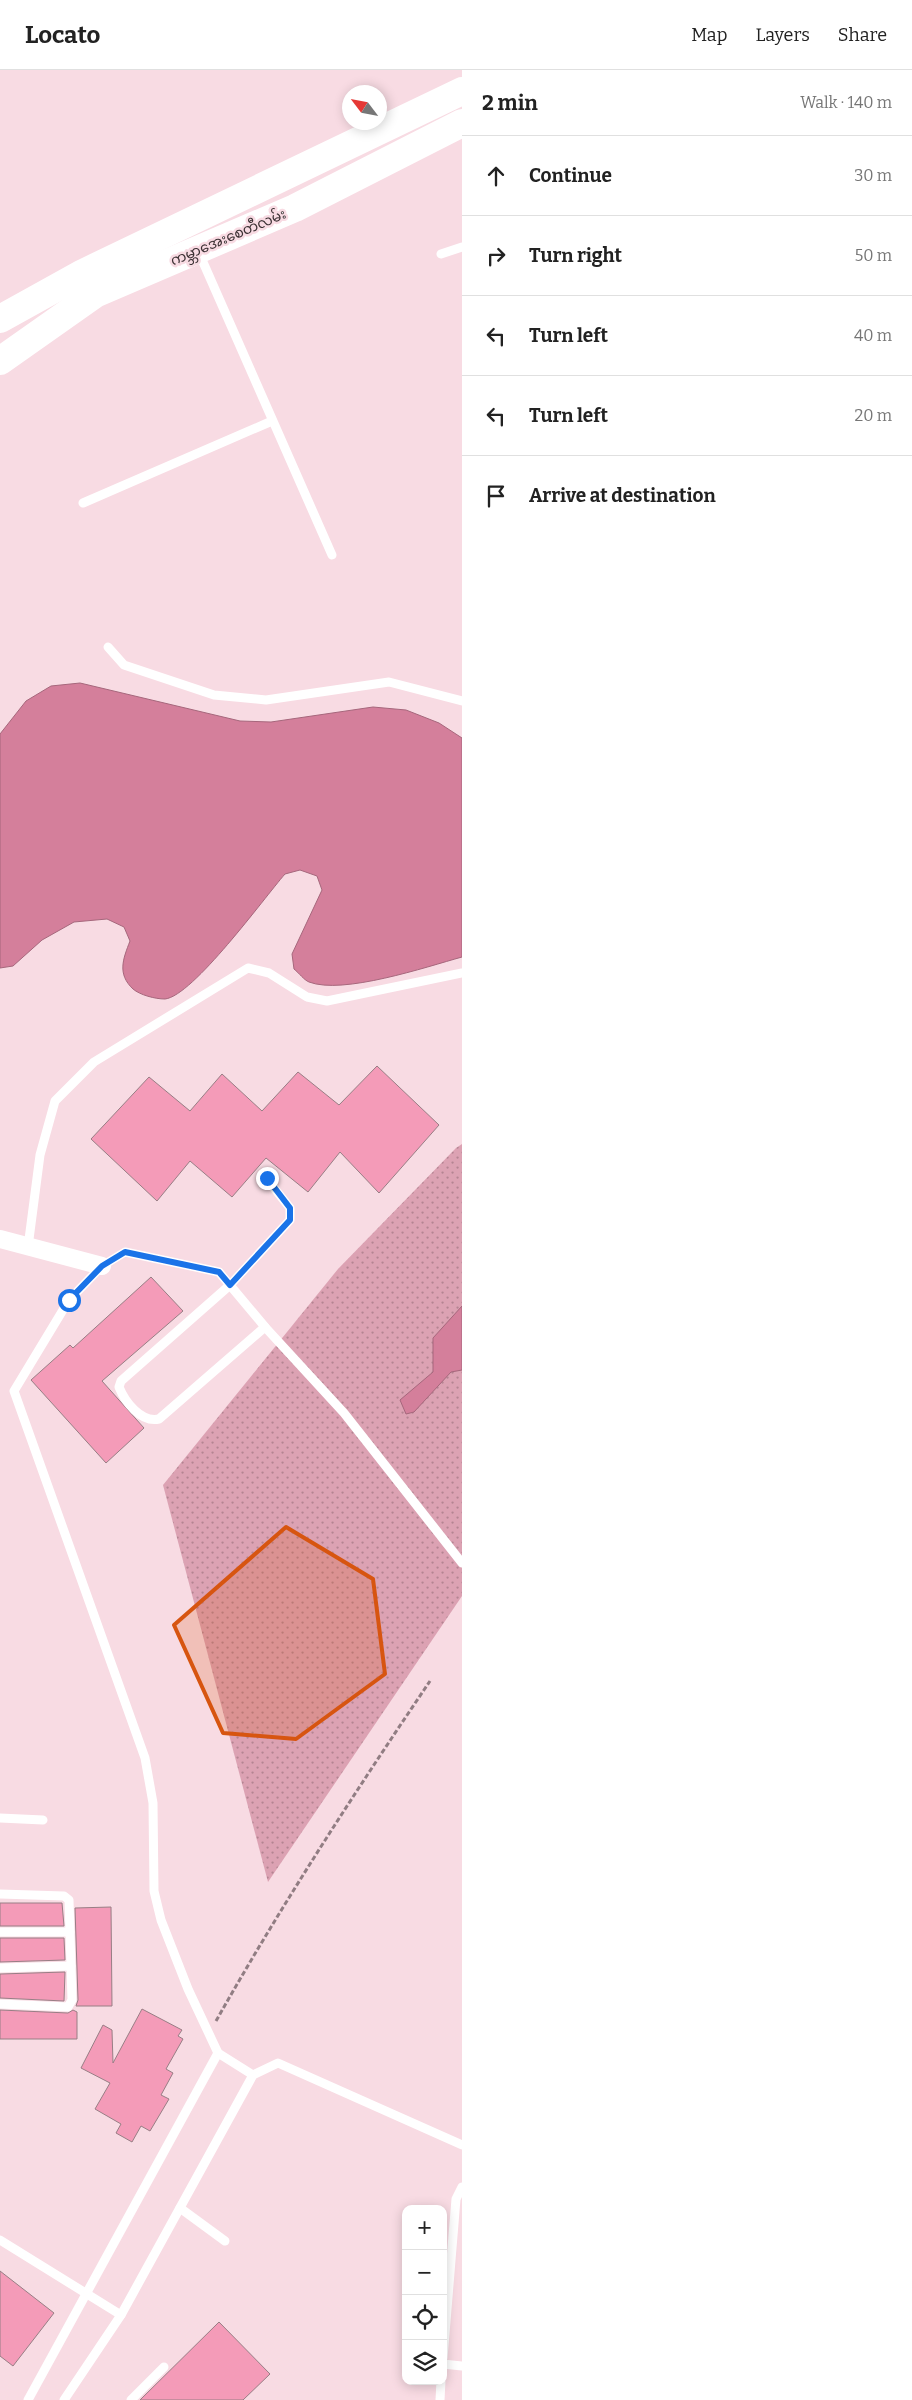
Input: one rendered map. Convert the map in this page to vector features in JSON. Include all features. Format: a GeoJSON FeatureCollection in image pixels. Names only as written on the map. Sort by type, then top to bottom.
{"type":"FeatureCollection","features":[{"type":"Feature","properties":{"kind":"main road","name":"ကမ္ဘာအေးစေတီလမ်း"},"geometry":{"type":"LineString","coordinates":[[0,361],[89,284],[283,179],[462,91]]}},
{"type":"Feature","properties":{"kind":"main road","name":"ကမ္ဘာအေးစေတီလမ်း"},"geometry":{"type":"LineString","coordinates":[[0,319],[89,284],[198,250],[295,208],[462,123]]}},
{"type":"Feature","properties":{"kind":"main road"},"geometry":{"type":"LineString","coordinates":[[283,179],[295,208]]}},
{"type":"Feature","properties":{"kind":"street"},"geometry":{"type":"LineString","coordinates":[[0,1239],[28,1248],[102,1266]]}},
{"type":"Feature","properties":{"kind":"lane"},"geometry":{"type":"LineString","coordinates":[[441,254],[462,247]]}},
{"type":"Feature","properties":{"kind":"lane"},"geometry":{"type":"LineString","coordinates":[[198,250],[332,554]]}},
{"type":"Feature","properties":{"kind":"lane"},"geometry":{"type":"LineString","coordinates":[[83,503],[272,421]]}},
{"type":"Feature","properties":{"kind":"lane"},"geometry":{"type":"LineString","coordinates":[[108,647],[124,665],[214,695],[266,700],[389,682],[462,702]]}},
{"type":"Feature","properties":{"kind":"lane"},"geometry":{"type":"LineString","coordinates":[[28,1248],[40,1155],[55,1101],[94,1062],[248,968],[269,973],[307,997],[328,1001],[462,973]]}},
{"type":"Feature","properties":{"kind":"lane"},"geometry":{"type":"LineString","coordinates":[[265,1327],[159,1419],[151,1421],[143,1418],[122,1394],[119,1387],[121,1380],[230,1285],[290,1220],[290,1208],[267,1178]]}},
{"type":"Feature","properties":{"kind":"lane"},"geometry":{"type":"LineString","coordinates":[[253,2076],[218,2053],[208,2035],[161,1920],[154,1891],[153,1803],[145,1758],[14,1391],[69,1300],[102,1266],[125,1252],[219,1272],[265,1327],[344,1413],[462,1563]]}},
{"type":"Feature","properties":{"kind":"lane"},"geometry":{"type":"LineString","coordinates":[[0,1818],[43,1820]]}},
{"type":"Feature","properties":{"kind":"lane"},"geometry":{"type":"LineString","coordinates":[[0,1894],[64,1896],[69,1900],[72,2000],[68,2006],[0,2004]]}},
{"type":"Feature","properties":{"kind":"lane"},"geometry":{"type":"LineString","coordinates":[[0,1932],[70,1932]]}},
{"type":"Feature","properties":{"kind":"lane"},"geometry":{"type":"LineString","coordinates":[[0,1968],[71,1966]]}},
{"type":"Feature","properties":{"kind":"lane"},"geometry":{"type":"LineString","coordinates":[[28,2400],[218,2053]]}},
{"type":"Feature","properties":{"kind":"lane"},"geometry":{"type":"LineString","coordinates":[[64,2400],[121,2315],[253,2076],[278,2063],[462,2145]]}},
{"type":"Feature","properties":{"kind":"lane"},"geometry":{"type":"LineString","coordinates":[[444,2340],[456,2199],[462,2187]]}},
{"type":"Feature","properties":{"kind":"lane"},"geometry":{"type":"LineString","coordinates":[[180,2208],[226,2241]]}},
{"type":"Feature","properties":{"kind":"lane"},"geometry":{"type":"LineString","coordinates":[[0,2240],[121,2315]]}},
{"type":"Feature","properties":{"kind":"lane"},"geometry":{"type":"LineString","coordinates":[[447,2364],[462,2366]]}},
{"type":"Feature","properties":{"kind":"lane"},"geometry":{"type":"LineString","coordinates":[[131,2400],[164,2367]]}},
{"type":"Feature","properties":{"kind":"lane"},"geometry":{"type":"LineString","coordinates":[[440,2400],[441,2385]]}},
{"type":"Feature","properties":{"kind":"path"},"geometry":{"type":"LineString","coordinates":[[208,2035],[270,1926],[363,1780],[430,1681]]}},
{"type":"Feature","properties":{"kind":"highlighted area"},"geometry":{"type":"Polygon","coordinates":[[[286,1527],[373,1579],[385,1674],[296,1739],[223,1733],[174,1625],[286,1527]]]}},
{"type":"Feature","properties":{"kind":"shaded area"},"geometry":{"type":"Polygon","coordinates":[[[80,683],[240,721],[271,722],[373,707],[406,710],[439,723],[462,738],[462,957],[407,973],[363,982],[324,985],[307,981],[294,969],[292,954],[322,890],[317,876],[300,870],[285,874],[228,944],[193,982],[177,994],[165,999],[144,995],[133,989],[128,983],[123,972],[123,966],[130,941],[124,927],[107,919],[74,922],[42,940],[13,966],[0,968],[0,734],[26,701],[51,686],[80,683]]]}},
{"type":"Feature","properties":{"kind":"shaded area"},"geometry":{"type":"Polygon","coordinates":[[[462,1144],[462,1596],[268,1882],[163,1485],[338,1269],[462,1144]]]}},
{"type":"Feature","properties":{"kind":"shaded area"},"geometry":{"type":"Polygon","coordinates":[[[462,1306],[462,1370],[451,1372],[414,1412],[406,1414],[400,1400],[433,1372],[433,1338],[462,1306]]]}},
{"type":"Feature","properties":{"kind":"building"},"geometry":{"type":"Polygon","coordinates":[[[377,1066],[439,1125],[379,1193],[340,1152],[308,1192],[266,1158],[232,1197],[190,1161],[157,1201],[91,1139],[149,1077],[190,1111],[222,1074],[262,1111],[298,1072],[339,1105],[377,1066]]]}},
{"type":"Feature","properties":{"kind":"building"},"geometry":{"type":"Polygon","coordinates":[[[151,1277],[183,1311],[102,1381],[144,1428],[106,1463],[31,1380],[70,1345],[73,1348],[151,1277]]]}},
{"type":"Feature","properties":{"kind":"building"},"geometry":{"type":"Polygon","coordinates":[[[0,1903],[62,1903],[64,1926],[0,1926],[0,1903]]]}},
{"type":"Feature","properties":{"kind":"building"},"geometry":{"type":"Polygon","coordinates":[[[111,1907],[112,2006],[76,2006],[78,2000],[75,1908],[111,1907]]]}},
{"type":"Feature","properties":{"kind":"building"},"geometry":{"type":"Polygon","coordinates":[[[0,1938],[64,1938],[65,1960],[0,1962],[0,1938]]]}},
{"type":"Feature","properties":{"kind":"building"},"geometry":{"type":"Polygon","coordinates":[[[65,1972],[64,2001],[0,1998],[0,1974],[65,1972]]]}},
{"type":"Feature","properties":{"kind":"building"},"geometry":{"type":"Polygon","coordinates":[[[142,2009],[182,2030],[178,2036],[183,2039],[166,2069],[173,2073],[161,2095],[169,2099],[150,2131],[141,2126],[132,2142],[116,2133],[121,2124],[95,2109],[110,2083],[81,2068],[103,2025],[112,2030],[113,2063],[142,2009]]]}},
{"type":"Feature","properties":{"kind":"building"},"geometry":{"type":"Polygon","coordinates":[[[0,2010],[68,2013],[73,2010],[77,2012],[77,2039],[0,2039],[0,2010]]]}},
{"type":"Feature","properties":{"kind":"building"},"geometry":{"type":"Polygon","coordinates":[[[0,2271],[54,2313],[13,2366],[0,2356],[0,2271]]]}},
{"type":"Feature","properties":{"kind":"building"},"geometry":{"type":"Polygon","coordinates":[[[219,2322],[270,2374],[243,2400],[140,2400],[219,2322]]]}},
{"type":"Feature","properties":{"kind":"route"},"geometry":{"type":"LineString","coordinates":[[69,1300],[102,1266],[125,1252],[219,1272],[230,1285],[290,1220],[290,1208],[267,1178]]}}]}
